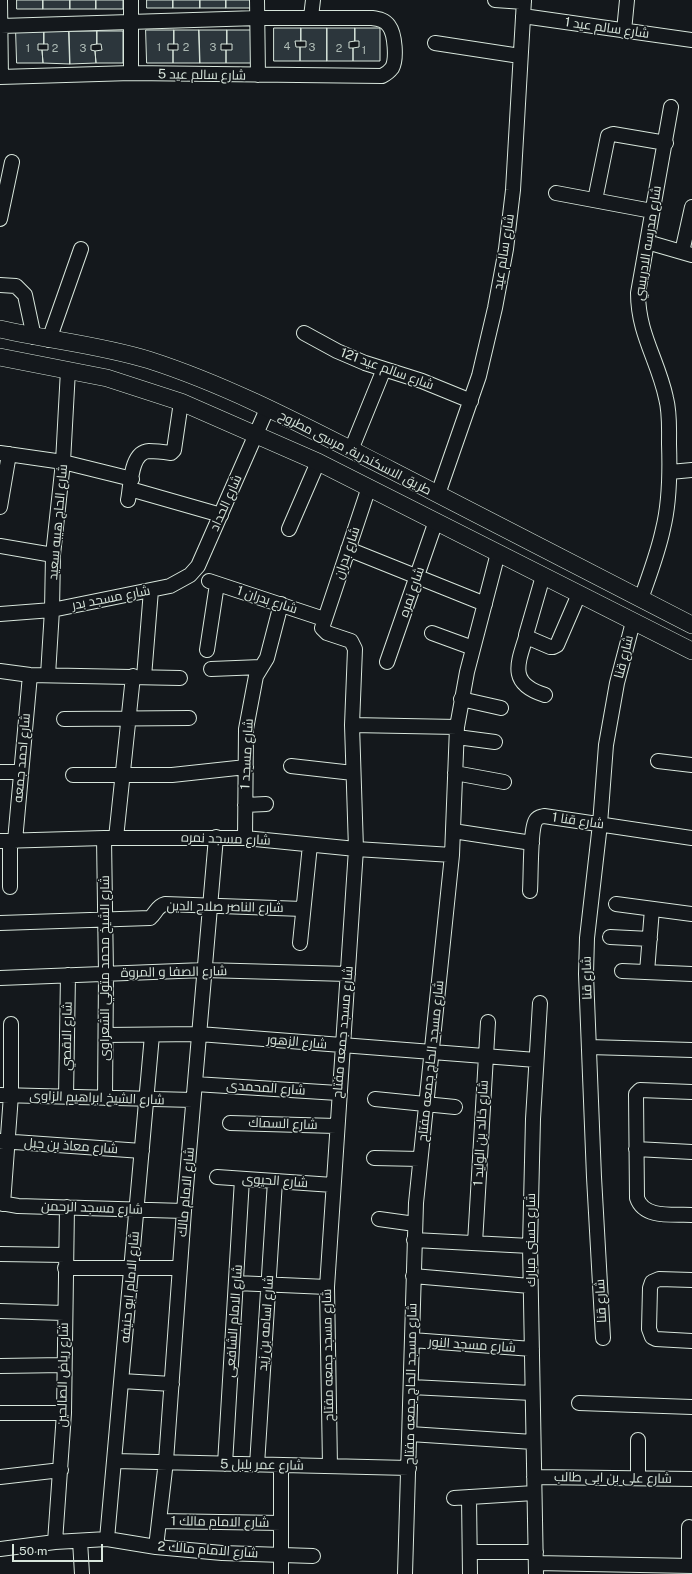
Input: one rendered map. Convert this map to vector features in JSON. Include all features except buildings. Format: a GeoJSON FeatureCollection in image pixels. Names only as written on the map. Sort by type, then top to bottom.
{"type":"FeatureCollection","features":[{"type":"Feature","properties":{"kind":"main road","name":"طريق الاسكندرية, مرسى مطروح"},"geometry":{"type":"LineString","coordinates":[[0,329],[98,348],[147,360],[194,376],[267,409],[351,450],[692,625]]}},
{"type":"Feature","properties":{"kind":"main road","name":"طريق الاسكندرية, مرسى مطروح"},"geometry":{"type":"LineString","coordinates":[[0,357],[114,380],[181,402],[318,462],[692,651]]}},
{"type":"Feature","properties":{"kind":"street"},"geometry":{"type":"LineString","coordinates":[[0,0],[0,77]]}},
{"type":"Feature","properties":{"kind":"street"},"geometry":{"type":"LineString","coordinates":[[131,0],[131,73]]}},
{"type":"Feature","properties":{"kind":"street"},"geometry":{"type":"LineString","coordinates":[[257,0],[258,76]]}},
{"type":"Feature","properties":{"kind":"street"},"geometry":{"type":"LineString","coordinates":[[1,26],[311,17],[313,0]]}},
{"type":"Feature","properties":{"kind":"street","name":"شارع سالم عيد 1"},"geometry":{"type":"LineString","coordinates":[[495,0],[624,31],[692,40]]}},
{"type":"Feature","properties":{"kind":"street"},"geometry":{"type":"LineString","coordinates":[[624,31],[628,0]]}},
{"type":"Feature","properties":{"kind":"street","name":"شارع سالم عيد"},"geometry":{"type":"LineString","coordinates":[[438,494],[479,376],[495,308],[506,249],[512,190],[523,6]]}},
{"type":"Feature","properties":{"kind":"street","name":"شارع سالم عيد 5"},"geometry":{"type":"LineString","coordinates":[[0,77],[131,73],[258,76],[382,76],[389,72],[393,67],[394,59],[392,32],[388,24],[381,19],[311,17]]}},
{"type":"Feature","properties":{"kind":"street"},"geometry":{"type":"LineString","coordinates":[[435,43],[520,56]]}},
{"type":"Feature","properties":{"kind":"street","name":"شارع مدرسه الادريسي"},"geometry":{"type":"LineString","coordinates":[[642,599],[664,528],[670,472],[668,410],[666,397],[642,328],[638,310],[638,293],[652,211],[666,143],[671,107]]}},
{"type":"Feature","properties":{"kind":"street"},"geometry":{"type":"LineString","coordinates":[[595,200],[608,136],[613,134],[666,143]]}},
{"type":"Feature","properties":{"kind":"street"},"geometry":{"type":"LineString","coordinates":[[0,219],[12,162]]}},
{"type":"Feature","properties":{"kind":"street"},"geometry":{"type":"LineString","coordinates":[[556,193],[652,211]]}},
{"type":"Feature","properties":{"kind":"street"},"geometry":{"type":"LineString","coordinates":[[647,242],[687,254],[692,207]]}},
{"type":"Feature","properties":{"kind":"street"},"geometry":{"type":"LineString","coordinates":[[42,338],[81,249]]}},
{"type":"Feature","properties":{"kind":"street"},"geometry":{"type":"LineString","coordinates":[[0,285],[16,286],[26,294],[42,338]]}},
{"type":"Feature","properties":{"kind":"street","name":"شارع سالم عيد 121"},"geometry":{"type":"LineString","coordinates":[[304,333],[337,351],[384,369],[422,381],[471,402]]}},
{"type":"Feature","properties":{"kind":"street"},"geometry":{"type":"LineString","coordinates":[[351,450],[384,369]]}},
{"type":"Feature","properties":{"kind":"street","name":"شارع الحاج هيبه سعيد"},"geometry":{"type":"LineString","coordinates":[[48,675],[52,610],[53,555],[63,462],[68,370]]}},
{"type":"Feature","properties":{"kind":"street"},"geometry":{"type":"LineString","coordinates":[[130,489],[136,458],[141,453],[148,451],[171,453],[174,450],[181,402]]}},
{"type":"Feature","properties":{"kind":"street","name":"شارع الحداد"},"geometry":{"type":"LineString","coordinates":[[170,586],[190,575],[198,566],[267,409]]}},
{"type":"Feature","properties":{"kind":"street"},"geometry":{"type":"LineString","coordinates":[[0,507],[4,454],[63,462],[130,489],[221,515]]}},
{"type":"Feature","properties":{"kind":"street"},"geometry":{"type":"LineString","coordinates":[[289,529],[318,462]]}},
{"type":"Feature","properties":{"kind":"street"},"geometry":{"type":"LineString","coordinates":[[670,472],[692,470]]}},
{"type":"Feature","properties":{"kind":"street","name":"شارع بدران"},"geometry":{"type":"LineString","coordinates":[[324,618],[369,487]]}},
{"type":"Feature","properties":{"kind":"street","name":"شارع نمره"},"geometry":{"type":"LineString","coordinates":[[387,662],[418,577],[436,521]]}},
{"type":"Feature","properties":{"kind":"street"},"geometry":{"type":"LineString","coordinates":[[0,546],[53,555]]}},
{"type":"Feature","properties":{"kind":"street"},"geometry":{"type":"LineString","coordinates":[[348,549],[485,604]]}},
{"type":"Feature","properties":{"kind":"street","name":"شارع مسجد الحاج جمعه مفتاح"},"geometry":{"type":"LineString","coordinates":[[405,1574],[410,1434],[414,1240],[420,1159],[452,855],[457,732],[461,699],[498,553]]}},
{"type":"Feature","properties":{"kind":"street"},"geometry":{"type":"LineString","coordinates":[[543,576],[517,666],[520,677],[530,689],[545,695]]}},
{"type":"Feature","properties":{"kind":"street","name":"شارع بدران 1"},"geometry":{"type":"LineString","coordinates":[[206,650],[213,583],[324,618]]}},
{"type":"Feature","properties":{"kind":"street","name":"شارع مسجد بدر"},"geometry":{"type":"LineString","coordinates":[[0,614],[52,610],[170,586]]}},
{"type":"Feature","properties":{"kind":"street","name":"شارع الشيخ محمد متولي الشعراوى"},"geometry":{"type":"LineString","coordinates":[[105,1098],[105,918],[110,838],[123,776],[129,719],[139,676],[151,590]]}},
{"type":"Feature","properties":{"kind":"street"},"geometry":{"type":"LineString","coordinates":[[526,637],[550,647],[557,645],[579,594]]}},
{"type":"Feature","properties":{"kind":"street","name":"شارع مسجد 1"},"geometry":{"type":"LineString","coordinates":[[245,838],[246,729],[256,676],[268,658],[281,604]]}},
{"type":"Feature","properties":{"kind":"street","name":"شارع مسجد جمعه مفتاح"},"geometry":{"type":"LineString","coordinates":[[324,618],[322,628],[324,631],[351,641],[354,644],[352,725],[356,849],[343,1046],[338,1093],[327,1286],[330,1466]]}},
{"type":"Feature","properties":{"kind":"street","name":"شارع قنا"},"geometry":{"type":"LineString","coordinates":[[603,1338],[588,1047],[587,938],[600,824],[606,746],[611,714],[634,622]]}},
{"type":"Feature","properties":{"kind":"street"},"geometry":{"type":"LineString","coordinates":[[432,633],[473,648]]}},
{"type":"Feature","properties":{"kind":"street"},"geometry":{"type":"LineString","coordinates":[[211,669],[261,667]]}},
{"type":"Feature","properties":{"kind":"street"},"geometry":{"type":"LineString","coordinates":[[0,671],[30,675],[180,678]]}},
{"type":"Feature","properties":{"kind":"street","name":"شارع احمد جمعه"},"geometry":{"type":"LineString","coordinates":[[9,841],[20,772],[30,675]]}},
{"type":"Feature","properties":{"kind":"street"},"geometry":{"type":"LineString","coordinates":[[461,699],[501,708]]}},
{"type":"Feature","properties":{"kind":"street"},"geometry":{"type":"LineString","coordinates":[[64,719],[189,718]]}},
{"type":"Feature","properties":{"kind":"street"},"geometry":{"type":"LineString","coordinates":[[352,725],[457,732],[494,742]]}},
{"type":"Feature","properties":{"kind":"street"},"geometry":{"type":"LineString","coordinates":[[658,761],[692,765]]}},
{"type":"Feature","properties":{"kind":"street"},"geometry":{"type":"LineString","coordinates":[[291,766],[353,773]]}},
{"type":"Feature","properties":{"kind":"street"},"geometry":{"type":"LineString","coordinates":[[73,775],[123,776],[172,774],[246,767]]}},
{"type":"Feature","properties":{"kind":"street"},"geometry":{"type":"LineString","coordinates":[[0,772],[20,772]]}},
{"type":"Feature","properties":{"kind":"street"},"geometry":{"type":"LineString","coordinates":[[455,773],[504,782]]}},
{"type":"Feature","properties":{"kind":"street"},"geometry":{"type":"LineString","coordinates":[[245,805],[266,804]]}},
{"type":"Feature","properties":{"kind":"street","name":"شارع قنا 1"},"geometry":{"type":"LineString","coordinates":[[530,891],[532,843],[535,821],[544,816],[692,838]]}},
{"type":"Feature","properties":{"kind":"street"},"geometry":{"type":"LineString","coordinates":[[453,831],[532,843]]}},
{"type":"Feature","properties":{"kind":"street","name":"شارع مسجد نمره"},"geometry":{"type":"LineString","coordinates":[[9,841],[216,837],[245,838],[356,849],[452,855]]}},
{"type":"Feature","properties":{"kind":"street","name":"شارع الامام مالك"},"geometry":{"type":"LineString","coordinates":[[156,1547],[166,1461],[184,1211],[216,837]]}},
{"type":"Feature","properties":{"kind":"street"},"geometry":{"type":"LineString","coordinates":[[9,841],[10,887]]}},
{"type":"Feature","properties":{"kind":"street"},"geometry":{"type":"LineString","coordinates":[[300,943],[310,845]]}},
{"type":"Feature","properties":{"kind":"street","name":"شارع الناصر صلاح الدين"},"geometry":{"type":"LineString","coordinates":[[0,923],[105,918],[150,918],[154,915],[158,908],[165,904],[210,904],[304,909]]}},
{"type":"Feature","properties":{"kind":"street"},"geometry":{"type":"LineString","coordinates":[[616,904],[692,914]]}},
{"type":"Feature","properties":{"kind":"street"},"geometry":{"type":"LineString","coordinates":[[647,972],[652,909]]}},
{"type":"Feature","properties":{"kind":"street"},"geometry":{"type":"LineString","coordinates":[[610,937],[650,939]]}},
{"type":"Feature","properties":{"kind":"street","name":"شارع الصفا و المروة"},"geometry":{"type":"LineString","coordinates":[[0,978],[204,970],[348,974]]}},
{"type":"Feature","properties":{"kind":"street"},"geometry":{"type":"LineString","coordinates":[[622,971],[692,974]]}},
{"type":"Feature","properties":{"kind":"street","name":"شارع الاقصي"},"geometry":{"type":"LineString","coordinates":[[66,1097],[68,975]]}},
{"type":"Feature","properties":{"kind":"street","name":"شارع حسنى مبارك"},"geometry":{"type":"LineString","coordinates":[[536,1563],[530,1246],[536,1060],[540,1003]]}},
{"type":"Feature","properties":{"kind":"street","name":"شارع خالد بن الوليد 1"},"geometry":{"type":"LineString","coordinates":[[475,1243],[488,1022]]}},
{"type":"Feature","properties":{"kind":"street"},"geometry":{"type":"LineString","coordinates":[[1,1203],[4,1142],[5,1046],[11,1024]]}},
{"type":"Feature","properties":{"kind":"street","name":"شارع الزهور"},"geometry":{"type":"LineString","coordinates":[[106,1035],[199,1034],[536,1060]]}},
{"type":"Feature","properties":{"kind":"street","name":"شارع الامام ابو حنيفه"},"geometry":{"type":"LineString","coordinates":[[107,1539],[152,1035]]}},
{"type":"Feature","properties":{"kind":"street"},"geometry":{"type":"LineString","coordinates":[[588,1047],[692,1050]]}},
{"type":"Feature","properties":{"kind":"street","name":"شارع المحمدى"},"geometry":{"type":"LineString","coordinates":[[195,1084],[338,1093]]}},
{"type":"Feature","properties":{"kind":"street"},"geometry":{"type":"LineString","coordinates":[[692,1092],[640,1090],[636,1094],[637,1198],[639,1205],[652,1213],[692,1215]]}},
{"type":"Feature","properties":{"kind":"street","name":"شارع الشيخ ابراهيم الزاوى"},"geometry":{"type":"LineString","coordinates":[[5,1095],[193,1100]]}},
{"type":"Feature","properties":{"kind":"street"},"geometry":{"type":"LineString","coordinates":[[375,1099],[455,1107]]}},
{"type":"Feature","properties":{"kind":"street","name":"شارع السماك"},"geometry":{"type":"LineString","coordinates":[[230,1123],[336,1126]]}},
{"type":"Feature","properties":{"kind":"street","name":"شارع معاذ بن جبل"},"geometry":{"type":"LineString","coordinates":[[4,1142],[142,1151]]}},
{"type":"Feature","properties":{"kind":"street"},"geometry":{"type":"LineString","coordinates":[[636,1149],[692,1152]]}},
{"type":"Feature","properties":{"kind":"street"},"geometry":{"type":"LineString","coordinates":[[374,1158],[420,1159]]}},
{"type":"Feature","properties":{"kind":"street","name":"شارع الحيوى"},"geometry":{"type":"LineString","coordinates":[[217,1178],[333,1184]]}},
{"type":"Feature","properties":{"kind":"street","name":"شارع الامام الشافعى"},"geometry":{"type":"LineString","coordinates":[[225,1464],[242,1179]]}},
{"type":"Feature","properties":{"kind":"street","name":"شارع اسامه بن زيد"},"geometry":{"type":"LineString","coordinates":[[257,1465],[275,1181]]}},
{"type":"Feature","properties":{"kind":"street","name":"شارع مسجد الرحمن"},"geometry":{"type":"LineString","coordinates":[[1,1203],[18,1206],[184,1211]]}},
{"type":"Feature","properties":{"kind":"street","name":"شارع رياض الصالحين"},"geometry":{"type":"LineString","coordinates":[[55,1542],[64,1413],[64,1313],[67,1207]]}},
{"type":"Feature","properties":{"kind":"street"},"geometry":{"type":"LineString","coordinates":[[379,1219],[415,1224]]}},
{"type":"Feature","properties":{"kind":"street"},"geometry":{"type":"LineString","coordinates":[[414,1240],[530,1246]]}},
{"type":"Feature","properties":{"kind":"street"},"geometry":{"type":"LineString","coordinates":[[0,1254],[132,1268],[180,1268]]}},
{"type":"Feature","properties":{"kind":"street"},"geometry":{"type":"LineString","coordinates":[[414,1276],[530,1286]]}},
{"type":"Feature","properties":{"kind":"street"},"geometry":{"type":"LineString","coordinates":[[692,1280],[658,1278],[652,1282],[650,1288],[649,1329],[652,1337],[656,1339],[692,1341]]}},
{"type":"Feature","properties":{"kind":"street"},"geometry":{"type":"LineString","coordinates":[[236,1283],[327,1286]]}},
{"type":"Feature","properties":{"kind":"street"},"geometry":{"type":"LineString","coordinates":[[0,1311],[64,1313]]}},
{"type":"Feature","properties":{"kind":"street","name":"شارع مسجد النور"},"geometry":{"type":"LineString","coordinates":[[412,1340],[532,1349]]}},
{"type":"Feature","properties":{"kind":"street"},"geometry":{"type":"LineString","coordinates":[[0,1366],[64,1365]]}},
{"type":"Feature","properties":{"kind":"street"},"geometry":{"type":"LineString","coordinates":[[122,1381],[172,1384]]}},
{"type":"Feature","properties":{"kind":"street"},"geometry":{"type":"LineString","coordinates":[[411,1387],[532,1393]]}},
{"type":"Feature","properties":{"kind":"street"},"geometry":{"type":"LineString","coordinates":[[579,1403],[692,1407]]}},
{"type":"Feature","properties":{"kind":"street"},"geometry":{"type":"LineString","coordinates":[[0,1413],[64,1413]]}},
{"type":"Feature","properties":{"kind":"street"},"geometry":{"type":"LineString","coordinates":[[410,1434],[534,1442]]}},
{"type":"Feature","properties":{"kind":"street"},"geometry":{"type":"LineString","coordinates":[[638,1440],[638,1477]]}},
{"type":"Feature","properties":{"kind":"street","name":"شارع عمر بلبل 5"},"geometry":{"type":"LineString","coordinates":[[115,1461],[166,1461],[257,1465],[409,1468]]}},
{"type":"Feature","properties":{"kind":"street"},"geometry":{"type":"LineString","coordinates":[[281,1465],[281,1574]]}},
{"type":"Feature","properties":{"kind":"street"},"geometry":{"type":"LineString","coordinates":[[0,1477],[61,1470]]}},
{"type":"Feature","properties":{"kind":"street","name":"شارع على بن ابى طالب"},"geometry":{"type":"LineString","coordinates":[[534,1477],[638,1477],[692,1479]]}},
{"type":"Feature","properties":{"kind":"street"},"geometry":{"type":"LineString","coordinates":[[454,1498],[534,1493]]}},
{"type":"Feature","properties":{"kind":"street"},"geometry":{"type":"LineString","coordinates":[[469,1497],[470,1574]]}},
{"type":"Feature","properties":{"kind":"street","name":"شارع الامام مالك 1"},"geometry":{"type":"LineString","coordinates":[[159,1521],[281,1523]]}},
{"type":"Feature","properties":{"kind":"street"},"geometry":{"type":"LineString","coordinates":[[470,1552],[536,1563],[690,1566],[689,1527]]}},
{"type":"Feature","properties":{"kind":"street","name":"شارع الامام مالك 2"},"geometry":{"type":"LineString","coordinates":[[0,1549],[55,1542],[107,1539],[156,1547],[222,1553],[313,1556]]}},
{"type":"Feature","properties":{"kind":"street"},"geometry":{"type":"LineString","coordinates":[[80,1541],[82,1574]]}}]}
